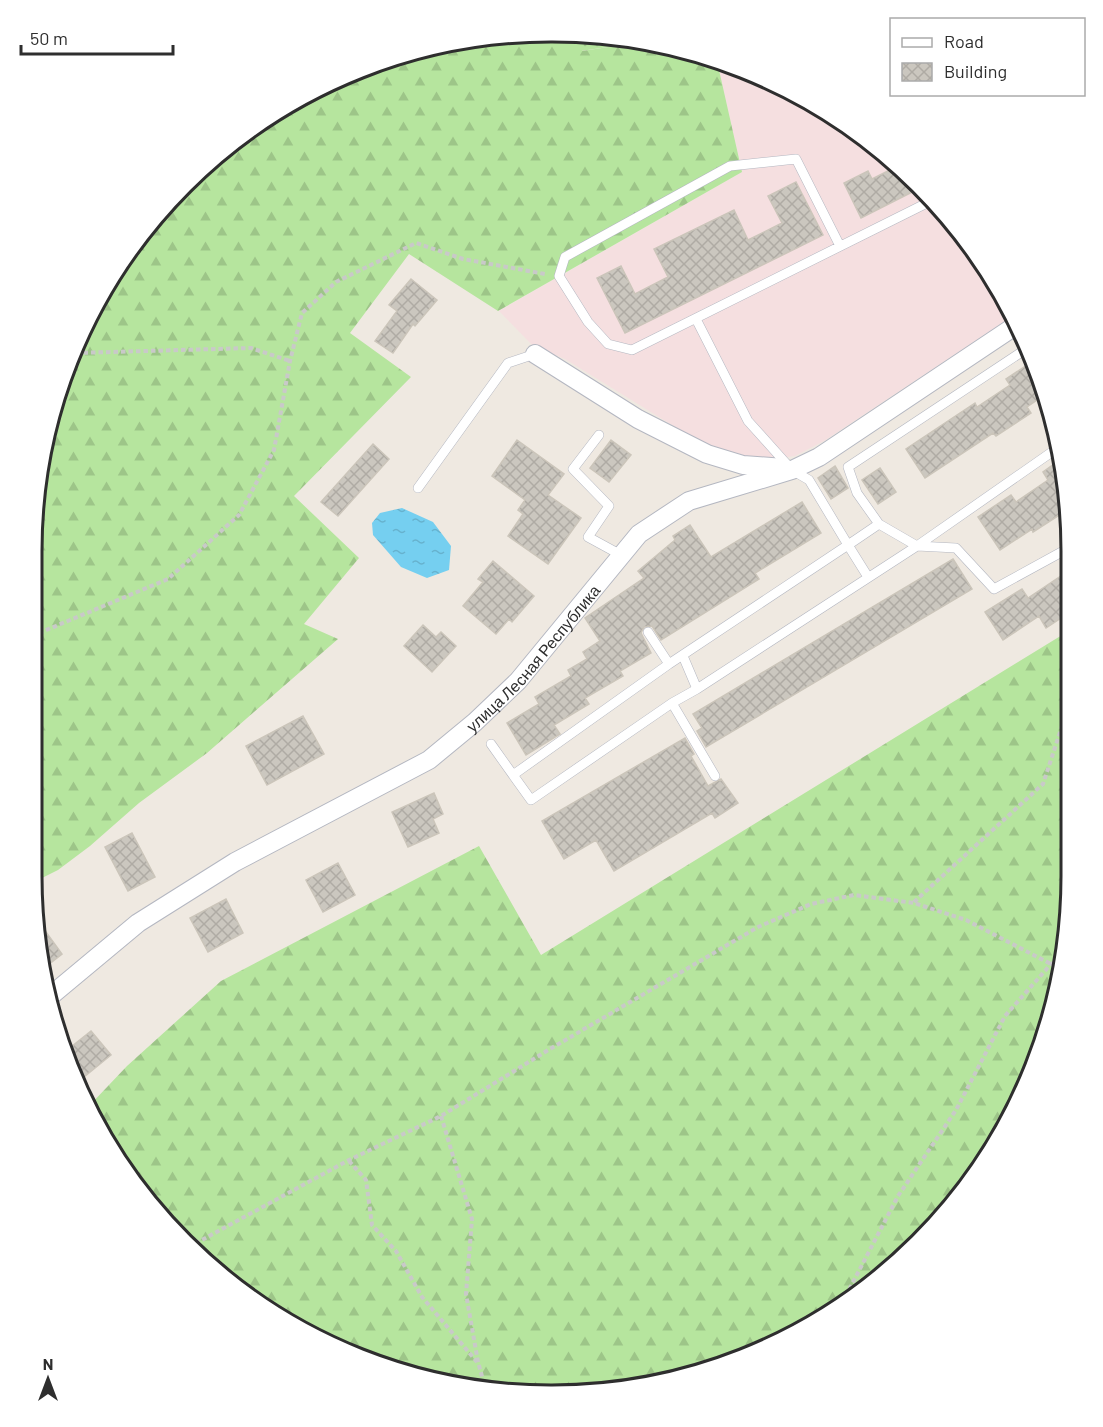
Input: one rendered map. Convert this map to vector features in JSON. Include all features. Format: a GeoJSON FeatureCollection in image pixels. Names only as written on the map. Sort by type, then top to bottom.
{"type":"FeatureCollection","features":[{"type":"Feature","properties":{"kind":"street","name":"улица Лесная Республика"},"geometry":{"type":"LineString","coordinates":[[56,992],[138,923],[235,862],[429,760],[475,722],[518,681],[639,534],[689,501],[792,470],[819,457],[1010,330]]}},
{"type":"Feature","properties":{"kind":"street"},"geometry":{"type":"LineString","coordinates":[[535,354],[638,419],[707,454],[743,465],[792,470]]}},
{"type":"Feature","properties":{"kind":"lane"},"geometry":{"type":"LineString","coordinates":[[840,246],[796,159],[730,166],[565,256],[559,276],[588,322],[608,344],[632,350],[924,204]]}},
{"type":"Feature","properties":{"kind":"lane"},"geometry":{"type":"LineString","coordinates":[[696,319],[748,421],[792,470],[808,480],[868,577]]}},
{"type":"Feature","properties":{"kind":"lane"},"geometry":{"type":"LineString","coordinates":[[1020,353],[848,466],[857,494],[879,524],[917,546],[956,548],[994,589],[1061,552]]}},
{"type":"Feature","properties":{"kind":"lane"},"geometry":{"type":"LineString","coordinates":[[418,488],[508,363],[535,354]]}},
{"type":"Feature","properties":{"kind":"lane"},"geometry":{"type":"LineString","coordinates":[[599,435],[573,469],[609,506],[588,537],[621,555]]}},
{"type":"Feature","properties":{"kind":"lane"},"geometry":{"type":"LineString","coordinates":[[490,744],[531,800],[672,704],[917,546],[1051,453]]}},
{"type":"Feature","properties":{"kind":"lane"},"geometry":{"type":"LineString","coordinates":[[513,775],[669,664],[879,524]]}},
{"type":"Feature","properties":{"kind":"lane"},"geometry":{"type":"LineString","coordinates":[[648,632],[669,664]]}},
{"type":"Feature","properties":{"kind":"lane"},"geometry":{"type":"LineString","coordinates":[[682,656],[697,689]]}},
{"type":"Feature","properties":{"kind":"lane"},"geometry":{"type":"LineString","coordinates":[[672,704],[715,776]]}},
{"type":"Feature","properties":{"kind":"path"},"geometry":{"type":"LineString","coordinates":[[42,632],[168,579],[239,515],[274,450],[290,361],[302,313],[336,282],[416,243],[463,259],[559,276]]}},
{"type":"Feature","properties":{"kind":"path"},"geometry":{"type":"LineString","coordinates":[[83,353],[251,348],[290,361]]}},
{"type":"Feature","properties":{"kind":"path"},"geometry":{"type":"LineString","coordinates":[[914,903],[1043,784],[1061,729]]}},
{"type":"Feature","properties":{"kind":"path"},"geometry":{"type":"LineString","coordinates":[[198,1242],[349,1161],[441,1116],[758,927],[811,904],[854,895],[914,903],[966,920],[1050,964]]}},
{"type":"Feature","properties":{"kind":"path"},"geometry":{"type":"LineString","coordinates":[[850,1289],[898,1196],[956,1110],[1005,1016],[1053,963]]}},
{"type":"Feature","properties":{"kind":"path"},"geometry":{"type":"LineString","coordinates":[[441,1116],[472,1219],[466,1294],[483,1381]]}},
{"type":"Feature","properties":{"kind":"path"},"geometry":{"type":"LineString","coordinates":[[349,1161],[366,1180],[372,1225],[396,1251],[422,1297],[478,1362]]}},
{"type":"Feature","properties":{"kind":"shaded area"},"geometry":{"type":"Polygon","coordinates":[[[719,71],[806,110],[862,147],[887,168],[912,191],[956,241],[993,297],[1005,321],[824,441],[795,456],[772,459],[746,457],[701,443],[565,359],[533,346],[499,311],[742,172],[719,71]]]}},
{"type":"Feature","properties":{"kind":"green space"},"geometry":{"type":"Polygon","coordinates":[[[518,43],[581,43],[582,51],[618,46],[683,59],[719,71],[742,172],[498,311],[409,254],[350,333],[411,377],[294,496],[359,558],[304,624],[338,639],[207,753],[139,803],[90,846],[58,870],[42,878],[42,552],[46,485],[59,420],[81,357],[110,297],[147,241],[191,191],[241,147],[268,128],[326,95],[388,69],[420,59],[485,46],[518,43]]]}},
{"type":"Feature","properties":{"kind":"green space"},"geometry":{"type":"Polygon","coordinates":[[[581,43],[616,46],[581,51],[581,43]]]}},
{"type":"Feature","properties":{"kind":"green space"},"geometry":{"type":"Polygon","coordinates":[[[1061,636],[1060,909],[1057,942],[1044,1007],[1022,1070],[993,1130],[975,1159],[956,1186],[912,1236],[862,1280],[806,1317],[777,1332],[715,1358],[683,1368],[618,1381],[585,1384],[518,1384],[485,1381],[420,1368],[388,1358],[297,1317],[241,1280],[216,1259],[191,1236],[147,1186],[110,1130],[95,1100],[127,1066],[221,981],[479,846],[541,955],[1061,636]]]}},
{"type":"Feature","properties":{"kind":"water"},"geometry":{"type":"Polygon","coordinates":[[[402,508],[433,522],[451,546],[449,570],[427,578],[401,567],[373,535],[372,523],[380,513],[402,508]]]}},
{"type":"Feature","properties":{"kind":"building"},"geometry":{"type":"Polygon","coordinates":[[[889,170],[913,192],[861,218],[844,183],[868,171],[872,179],[889,170]]]}},
{"type":"Feature","properties":{"kind":"building"},"geometry":{"type":"Polygon","coordinates":[[[796,182],[823,235],[625,333],[597,278],[621,266],[635,294],[668,277],[654,249],[734,210],[748,240],[782,223],[768,196],[796,182]]]}},
{"type":"Feature","properties":{"kind":"building"},"geometry":{"type":"Polygon","coordinates":[[[411,279],[437,300],[415,326],[413,324],[393,353],[375,341],[397,311],[389,305],[411,279]]]}},
{"type":"Feature","properties":{"kind":"building"},"geometry":{"type":"Polygon","coordinates":[[[1025,366],[1038,400],[1027,407],[1031,413],[996,436],[993,433],[925,478],[906,449],[975,403],[977,407],[1010,385],[1006,379],[1025,366]]]}},
{"type":"Feature","properties":{"kind":"building"},"geometry":{"type":"Polygon","coordinates":[[[517,440],[564,474],[548,495],[581,518],[548,564],[508,536],[523,514],[518,510],[525,500],[492,476],[517,440]]]}},
{"type":"Feature","properties":{"kind":"building"},"geometry":{"type":"Polygon","coordinates":[[[611,440],[631,455],[609,482],[590,468],[611,440]]]}},
{"type":"Feature","properties":{"kind":"building"},"geometry":{"type":"Polygon","coordinates":[[[373,444],[389,459],[338,516],[321,502],[373,444]]]}},
{"type":"Feature","properties":{"kind":"building"},"geometry":{"type":"Polygon","coordinates":[[[1053,465],[1060,515],[1033,532],[1032,529],[1000,550],[978,517],[1011,495],[1016,502],[1048,480],[1043,472],[1053,465]]]}},
{"type":"Feature","properties":{"kind":"building"},"geometry":{"type":"Polygon","coordinates":[[[835,466],[848,488],[831,499],[818,478],[835,466]]]}},
{"type":"Feature","properties":{"kind":"building"},"geometry":{"type":"Polygon","coordinates":[[[880,468],[896,492],[878,504],[862,480],[880,468]]]}},
{"type":"Feature","properties":{"kind":"building"},"geometry":{"type":"Polygon","coordinates":[[[802,502],[821,533],[755,573],[759,579],[661,640],[652,626],[644,627],[641,633],[651,653],[620,671],[623,676],[585,698],[589,704],[554,725],[560,734],[526,755],[507,723],[539,704],[535,697],[571,676],[568,670],[587,659],[583,652],[600,641],[585,618],[644,578],[638,571],[675,540],[673,536],[690,525],[711,557],[802,502]]]}},
{"type":"Feature","properties":{"kind":"building"},"geometry":{"type":"Polygon","coordinates":[[[953,559],[972,589],[706,747],[697,731],[702,728],[693,714],[953,559]]]}},
{"type":"Feature","properties":{"kind":"building"},"geometry":{"type":"Polygon","coordinates":[[[493,561],[534,596],[512,622],[509,619],[496,634],[463,606],[483,582],[478,579],[493,561]]]}},
{"type":"Feature","properties":{"kind":"building"},"geometry":{"type":"Polygon","coordinates":[[[1061,576],[1061,618],[1046,628],[1039,616],[1003,640],[985,612],[1022,589],[1028,598],[1061,576]]]}},
{"type":"Feature","properties":{"kind":"building"},"geometry":{"type":"Polygon","coordinates":[[[423,625],[436,637],[441,632],[456,646],[432,672],[404,646],[423,625]]]}},
{"type":"Feature","properties":{"kind":"building"},"geometry":{"type":"Polygon","coordinates":[[[303,716],[324,754],[267,785],[246,746],[303,716]]]}},
{"type":"Feature","properties":{"kind":"building"},"geometry":{"type":"Polygon","coordinates":[[[685,738],[694,754],[691,756],[708,786],[721,779],[738,803],[715,818],[712,813],[614,871],[596,840],[564,859],[542,821],[685,738]]]}},
{"type":"Feature","properties":{"kind":"building"},"geometry":{"type":"Polygon","coordinates":[[[434,793],[443,814],[433,819],[439,833],[408,847],[392,812],[434,793]]]}},
{"type":"Feature","properties":{"kind":"building"},"geometry":{"type":"Polygon","coordinates":[[[132,833],[155,877],[128,891],[105,847],[132,833]]]}},
{"type":"Feature","properties":{"kind":"building"},"geometry":{"type":"Polygon","coordinates":[[[338,863],[355,895],[323,912],[306,880],[338,863]]]}},
{"type":"Feature","properties":{"kind":"building"},"geometry":{"type":"Polygon","coordinates":[[[226,899],[243,933],[208,952],[190,918],[226,899]]]}},
{"type":"Feature","properties":{"kind":"building"},"geometry":{"type":"Polygon","coordinates":[[[45,931],[62,954],[50,963],[45,931]]]}},
{"type":"Feature","properties":{"kind":"building"},"geometry":{"type":"Polygon","coordinates":[[[91,1031],[111,1055],[84,1077],[72,1046],[91,1031]]]}}]}
